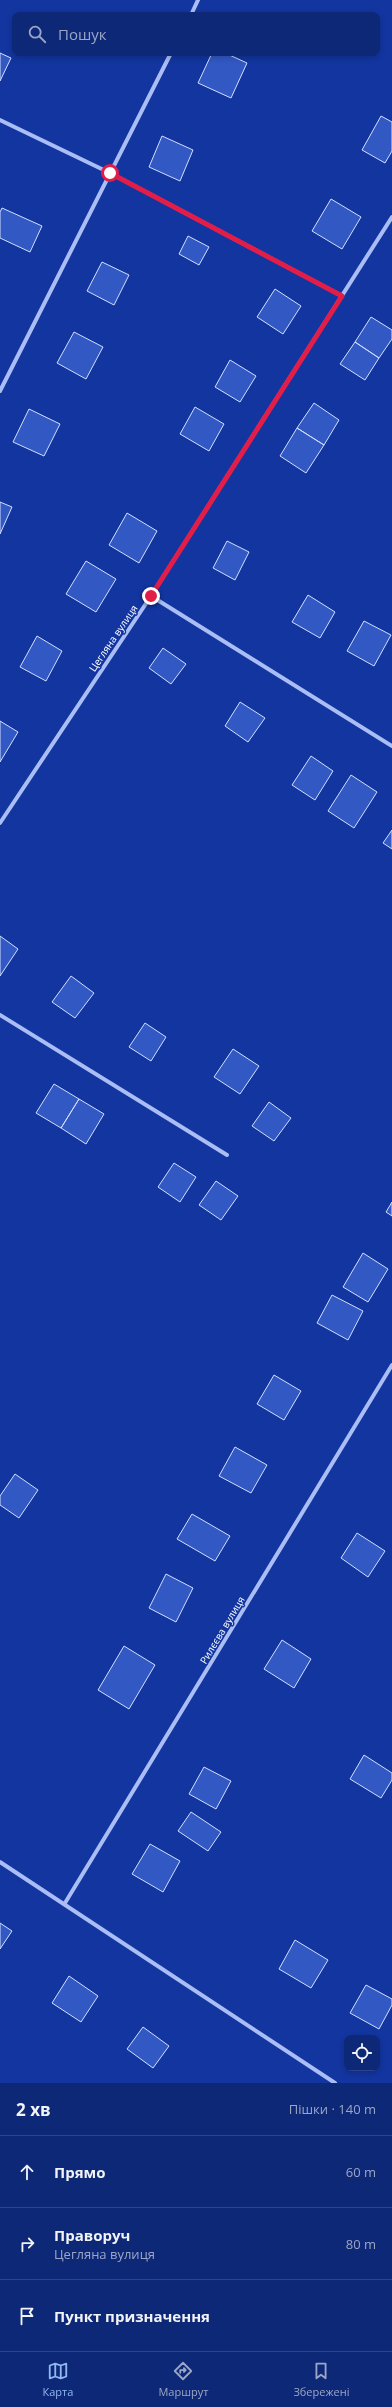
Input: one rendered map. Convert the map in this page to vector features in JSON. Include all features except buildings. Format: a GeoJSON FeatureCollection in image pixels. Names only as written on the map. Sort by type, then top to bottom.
{"type":"FeatureCollection","features":[{"type":"Feature","properties":{"kind":"street"},"geometry":{"type":"LineString","coordinates":[[192,12],[198,0]]}},
{"type":"Feature","properties":{"kind":"street"},"geometry":{"type":"LineString","coordinates":[[0,391],[169,56]]}},
{"type":"Feature","properties":{"kind":"street"},"geometry":{"type":"LineString","coordinates":[[0,120],[110,173],[342,296]]}},
{"type":"Feature","properties":{"kind":"street","name":"Цегляна вулиця"},"geometry":{"type":"LineString","coordinates":[[0,823],[151,596],[392,217]]}},
{"type":"Feature","properties":{"kind":"street"},"geometry":{"type":"LineString","coordinates":[[151,596],[392,746]]}},
{"type":"Feature","properties":{"kind":"street"},"geometry":{"type":"LineString","coordinates":[[0,1015],[227,1155]]}},
{"type":"Feature","properties":{"kind":"street","name":"Рилєєва вулиця"},"geometry":{"type":"LineString","coordinates":[[65,1903],[392,1365]]}},
{"type":"Feature","properties":{"kind":"street"},"geometry":{"type":"LineString","coordinates":[[0,1862],[65,1903],[335,2083]]}},
{"type":"Feature","properties":{"kind":"route"},"geometry":{"type":"LineString","coordinates":[[110,173],[342,296],[151,596]]}}]}
